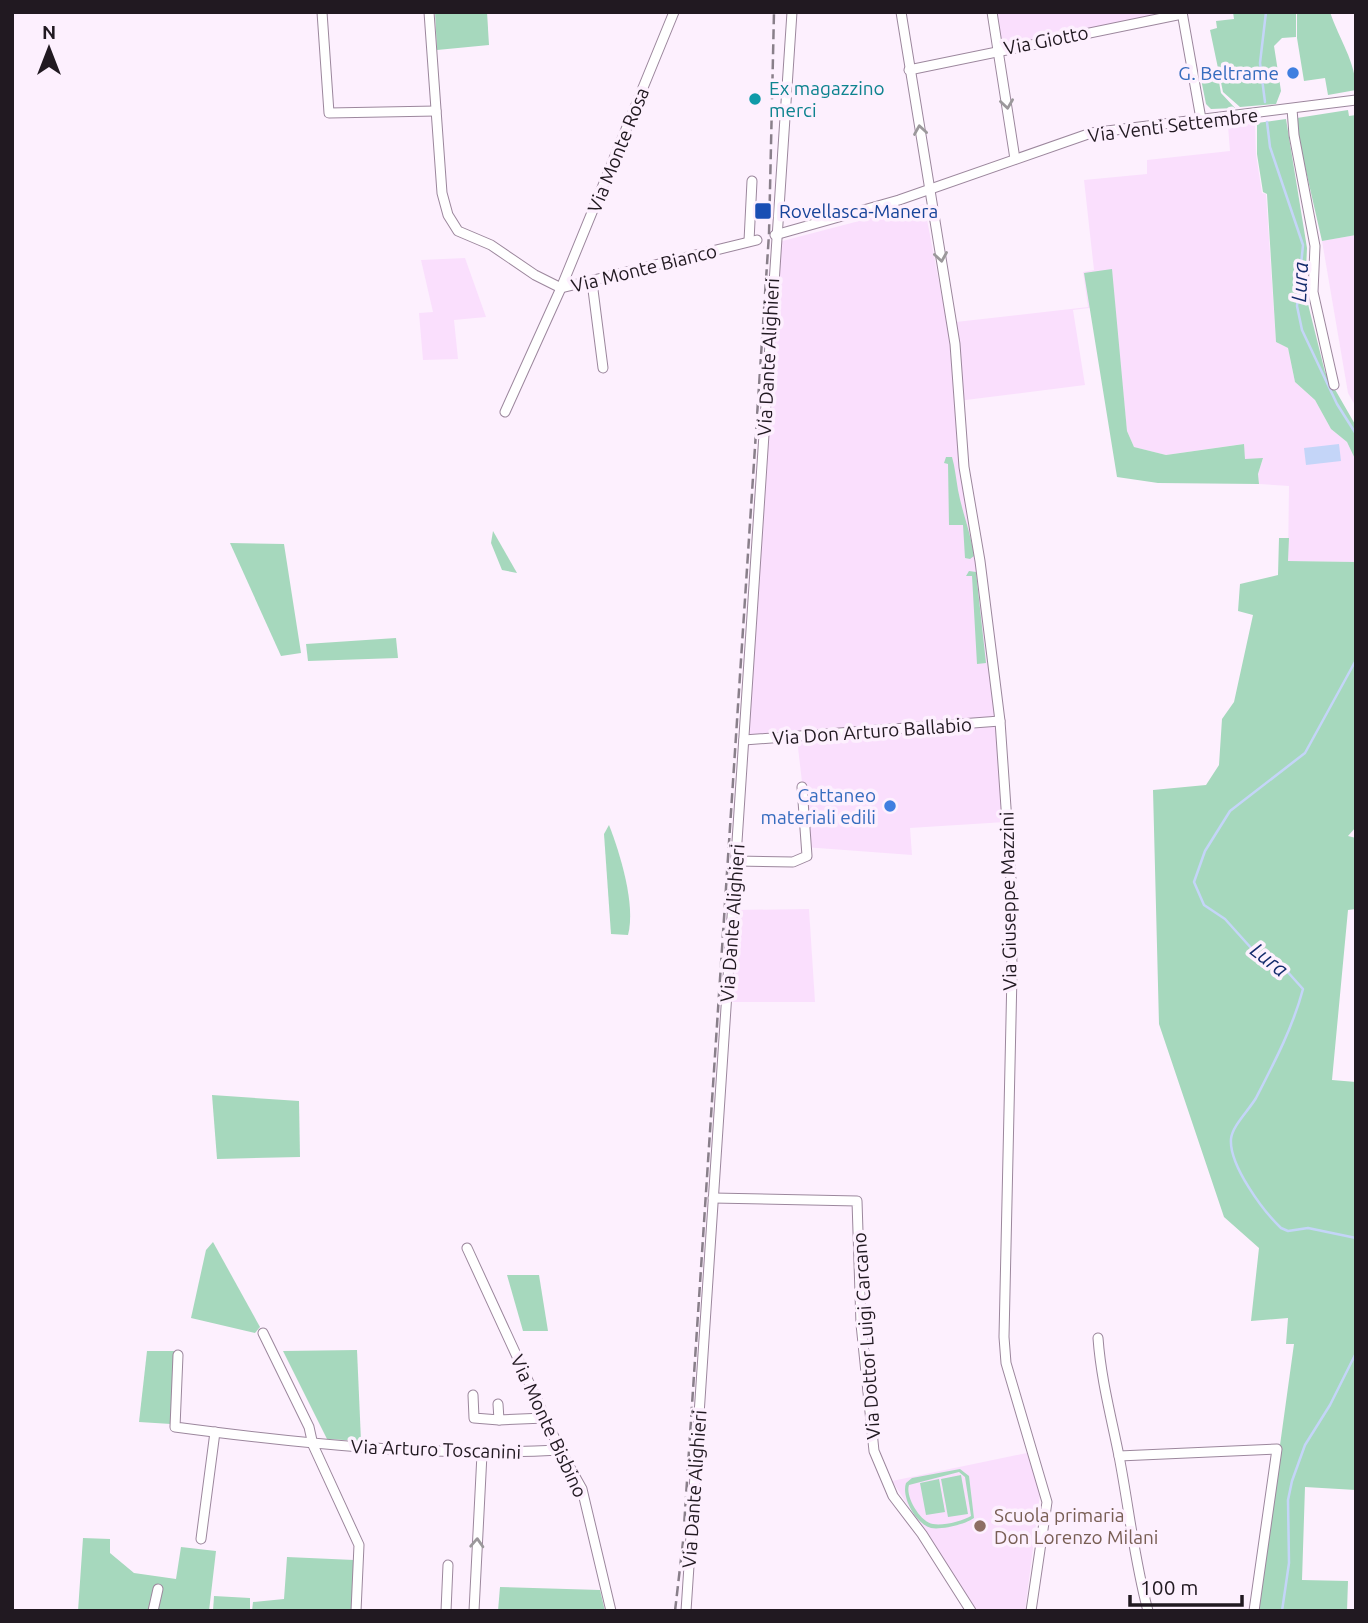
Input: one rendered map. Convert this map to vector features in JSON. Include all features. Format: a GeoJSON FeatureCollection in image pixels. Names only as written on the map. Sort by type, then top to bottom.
{"type":"FeatureCollection","features":[{"type":"Feature","properties":{"kind":"street"},"geometry":{"type":"LineString","coordinates":[[322,12],[330,113],[436,111]]}},
{"type":"Feature","properties":{"kind":"street","name":"Via Monte Bianco"},"geometry":{"type":"LineString","coordinates":[[429,12],[442,193],[453,225],[561,288],[753,241],[752,181]]}},
{"type":"Feature","properties":{"kind":"street","name":"Via Monte Rosa"},"geometry":{"type":"LineString","coordinates":[[505,412],[561,288],[674,12]]}},
{"type":"Feature","properties":{"kind":"street","name":"Via Dante Alighieri"},"geometry":{"type":"LineString","coordinates":[[686,1611],[775,235],[792,12]]}},
{"type":"Feature","properties":{"kind":"street","name":"Via Giuseppe Mazzini"},"geometry":{"type":"LineString","coordinates":[[901,12],[955,344],[964,467],[981,565],[1000,721],[1011,880],[1012,960],[1004,1337],[1006,1363],[1048,1502],[1031,1611]]}},
{"type":"Feature","properties":{"kind":"street"},"geometry":{"type":"LineString","coordinates":[[992,12],[1015,159]]}},
{"type":"Feature","properties":{"kind":"street"},"geometry":{"type":"LineString","coordinates":[[1182,13],[1201,120]]}},
{"type":"Feature","properties":{"kind":"street","name":"Via Giotto"},"geometry":{"type":"LineString","coordinates":[[909,70],[1182,13]]}},
{"type":"Feature","properties":{"kind":"street","name":"Via Venti Settembre"},"geometry":{"type":"LineString","coordinates":[[775,235],[929,190],[1091,133],[1356,100]]}},
{"type":"Feature","properties":{"kind":"street"},"geometry":{"type":"LineString","coordinates":[[1292,109],[1293,135],[1315,246],[1313,292],[1334,385]]}},
{"type":"Feature","properties":{"kind":"street"},"geometry":{"type":"LineString","coordinates":[[593,282],[603,368]]}},
{"type":"Feature","properties":{"kind":"street","name":"Via Don Arturo Ballabio"},"geometry":{"type":"LineString","coordinates":[[744,740],[1000,721]]}},
{"type":"Feature","properties":{"kind":"street"},"geometry":{"type":"LineString","coordinates":[[736,861],[793,862],[807,856],[802,787]]}},
{"type":"Feature","properties":{"kind":"street","name":"Via Dottor Luigi Carcano"},"geometry":{"type":"LineString","coordinates":[[713,1198],[858,1201],[861,1324],[874,1451],[893,1496],[922,1534],[971,1611]]}},
{"type":"Feature","properties":{"kind":"street","name":"Via Monte Bisbino"},"geometry":{"type":"LineString","coordinates":[[467,1248],[560,1450],[582,1489],[611,1611]]}},
{"type":"Feature","properties":{"kind":"street"},"geometry":{"type":"LineString","coordinates":[[264,1333],[309,1427],[313,1445],[359,1545],[356,1611]]}},
{"type":"Feature","properties":{"kind":"street"},"geometry":{"type":"LineString","coordinates":[[1098,1338],[1102,1382],[1119,1456],[1131,1543],[1148,1611]]}},
{"type":"Feature","properties":{"kind":"street","name":"Via Arturo Toscanini"},"geometry":{"type":"LineString","coordinates":[[178,1355],[175,1427],[313,1445],[482,1454],[560,1450]]}},
{"type":"Feature","properties":{"kind":"street"},"geometry":{"type":"LineString","coordinates":[[473,1395],[474,1418],[545,1418]]}},
{"type":"Feature","properties":{"kind":"street"},"geometry":{"type":"LineString","coordinates":[[498,1404],[499,1420]]}},
{"type":"Feature","properties":{"kind":"street"},"geometry":{"type":"LineString","coordinates":[[201,1539],[215,1433]]}},
{"type":"Feature","properties":{"kind":"street"},"geometry":{"type":"LineString","coordinates":[[1119,1456],[1277,1449],[1254,1611]]}},
{"type":"Feature","properties":{"kind":"street"},"geometry":{"type":"LineString","coordinates":[[474,1611],[482,1454]]}},
{"type":"Feature","properties":{"kind":"street"},"geometry":{"type":"LineString","coordinates":[[446,1611],[448,1564]]}},
{"type":"Feature","properties":{"kind":"street"},"geometry":{"type":"LineString","coordinates":[[153,1611],[158,1589]]}},
{"type":"Feature","properties":{"kind":"shaded area"},"geometry":{"type":"Polygon","coordinates":[[[994,12],[1181,12],[999,49],[994,12]]]}},
{"type":"Feature","properties":{"kind":"shaded area"},"geometry":{"type":"Polygon","coordinates":[[[1255,123],[1262,193],[1266,194],[1276,342],[1288,348],[1295,382],[1315,400],[1331,429],[1347,442],[1356,461],[1356,562],[1288,561],[1289,486],[1259,484],[1258,474],[1263,459],[1245,459],[1243,444],[1166,455],[1134,447],[1127,431],[1114,305],[1073,310],[1085,385],[958,401],[987,662],[1000,728],[1005,822],[910,828],[912,855],[804,847],[797,783],[802,782],[797,739],[746,741],[775,243],[924,204],[947,323],[1088,307],[1083,272],[1094,270],[1084,180],[1147,174],[1147,160],[1230,151],[1228,126],[1255,123]]]}},
{"type":"Feature","properties":{"kind":"shaded area"},"geometry":{"type":"Polygon","coordinates":[[[1356,235],[1356,407],[1348,393],[1322,241],[1356,235]]]}},
{"type":"Feature","properties":{"kind":"shaded area"},"geometry":{"type":"Polygon","coordinates":[[[465,258],[486,317],[454,320],[458,359],[423,360],[419,313],[433,312],[421,260],[465,258]]]}},
{"type":"Feature","properties":{"kind":"shaded area"},"geometry":{"type":"Polygon","coordinates":[[[809,909],[815,1002],[727,1002],[734,910],[809,909]]]}},
{"type":"Feature","properties":{"kind":"shaded area","name":"Scuola primaria Don Lorenzo Milani"},"geometry":{"type":"Polygon","coordinates":[[[1027,1453],[1040,1494],[1025,1611],[977,1611],[892,1481],[1027,1453]]]}},
{"type":"Feature","properties":{"kind":"green space"},"geometry":{"type":"Polygon","coordinates":[[[435,12],[487,12],[489,45],[437,50],[435,12]]]}},
{"type":"Feature","properties":{"kind":"green space"},"geometry":{"type":"Polygon","coordinates":[[[1233,12],[1296,12],[1296,37],[1282,38],[1274,46],[1281,91],[1276,104],[1240,107],[1223,92],[1210,30],[1217,28],[1216,21],[1234,19],[1233,12]]]}},
{"type":"Feature","properties":{"kind":"green space"},"geometry":{"type":"Polygon","coordinates":[[[1297,12],[1330,12],[1350,60],[1356,90],[1328,95],[1325,78],[1304,81],[1297,38],[1297,12]]]}},
{"type":"Feature","properties":{"kind":"green space"},"geometry":{"type":"Polygon","coordinates":[[[1217,71],[1221,93],[1235,108],[1211,109],[1206,104],[1200,74],[1217,71]]]}},
{"type":"Feature","properties":{"kind":"green space"},"geometry":{"type":"Polygon","coordinates":[[[1348,110],[1349,116],[1356,115],[1356,235],[1322,241],[1298,136],[1297,118],[1348,110]]]}},
{"type":"Feature","properties":{"kind":"green space"},"geometry":{"type":"Polygon","coordinates":[[[1286,119],[1307,248],[1305,292],[1325,372],[1356,426],[1356,461],[1347,442],[1331,429],[1315,400],[1295,382],[1288,348],[1276,342],[1267,194],[1263,192],[1257,154],[1257,123],[1286,119]]]}},
{"type":"Feature","properties":{"kind":"green space"},"geometry":{"type":"Polygon","coordinates":[[[1112,269],[1127,431],[1134,447],[1166,455],[1244,444],[1245,459],[1263,458],[1258,474],[1259,484],[1158,483],[1117,477],[1084,273],[1112,269]]]}},
{"type":"Feature","properties":{"kind":"green space"},"geometry":{"type":"Polygon","coordinates":[[[946,457],[952,457],[953,461],[973,547],[974,556],[970,559],[965,558],[963,525],[949,525],[948,464],[944,463],[946,457]]]}},
{"type":"Feature","properties":{"kind":"green space"},"geometry":{"type":"Polygon","coordinates":[[[493,531],[517,573],[502,570],[491,543],[493,531]]]}},
{"type":"Feature","properties":{"kind":"green space"},"geometry":{"type":"Polygon","coordinates":[[[1279,538],[1289,538],[1288,561],[1356,562],[1356,827],[1348,836],[1356,838],[1356,909],[1348,910],[1332,1080],[1356,1082],[1356,1490],[1305,1487],[1302,1580],[1348,1581],[1347,1611],[1257,1611],[1294,1344],[1286,1344],[1288,1318],[1251,1321],[1259,1248],[1224,1217],[1159,1024],[1153,790],[1206,785],[1219,765],[1222,719],[1234,702],[1253,615],[1238,611],[1240,584],[1278,575],[1279,538]]]}},
{"type":"Feature","properties":{"kind":"green space"},"geometry":{"type":"Polygon","coordinates":[[[230,543],[284,544],[301,653],[281,656],[230,543]]]}},
{"type":"Feature","properties":{"kind":"green space"},"geometry":{"type":"Polygon","coordinates":[[[969,571],[976,572],[986,663],[977,664],[972,576],[966,576],[969,571]]]}},
{"type":"Feature","properties":{"kind":"green space"},"geometry":{"type":"Polygon","coordinates":[[[396,638],[398,658],[308,661],[306,644],[396,638]]]}},
{"type":"Feature","properties":{"kind":"green space"},"geometry":{"type":"Polygon","coordinates":[[[609,825],[622,864],[628,894],[628,935],[611,934],[604,834],[609,825]]]}},
{"type":"Feature","properties":{"kind":"green space"},"geometry":{"type":"Polygon","coordinates":[[[212,1095],[299,1101],[300,1157],[217,1159],[212,1095]]]}},
{"type":"Feature","properties":{"kind":"green space"},"geometry":{"type":"Polygon","coordinates":[[[213,1242],[260,1327],[255,1333],[191,1318],[206,1250],[213,1242]]]}},
{"type":"Feature","properties":{"kind":"green space"},"geometry":{"type":"Polygon","coordinates":[[[507,1275],[539,1275],[548,1331],[523,1331],[507,1275]]]}},
{"type":"Feature","properties":{"kind":"green space"},"geometry":{"type":"Polygon","coordinates":[[[357,1350],[361,1441],[327,1439],[283,1351],[357,1350]]]}},
{"type":"Feature","properties":{"kind":"green space"},"geometry":{"type":"Polygon","coordinates":[[[147,1351],[175,1351],[171,1424],[139,1422],[147,1351]]]}},
{"type":"Feature","properties":{"kind":"green space"},"geometry":{"type":"Polygon","coordinates":[[[960,1469],[969,1476],[974,1518],[947,1527],[931,1528],[925,1525],[915,1516],[906,1495],[906,1483],[912,1478],[960,1469]],[[959,1472],[909,1485],[911,1502],[923,1519],[933,1524],[963,1520],[971,1516],[965,1477],[959,1472]]]}},
{"type":"Feature","properties":{"kind":"green space"},"geometry":{"type":"Polygon","coordinates":[[[961,1475],[968,1514],[948,1517],[941,1479],[961,1475]]]}},
{"type":"Feature","properties":{"kind":"green space"},"geometry":{"type":"Polygon","coordinates":[[[939,1479],[945,1512],[926,1515],[920,1483],[939,1479]]]}},
{"type":"Feature","properties":{"kind":"green space"},"geometry":{"type":"Polygon","coordinates":[[[83,1538],[110,1539],[110,1553],[134,1573],[176,1579],[181,1547],[216,1551],[209,1611],[78,1611],[83,1538]]]}},
{"type":"Feature","properties":{"kind":"green space"},"geometry":{"type":"Polygon","coordinates":[[[287,1557],[354,1560],[351,1611],[252,1611],[253,1602],[284,1599],[287,1557]]]}},
{"type":"Feature","properties":{"kind":"green space"},"geometry":{"type":"Polygon","coordinates":[[[500,1587],[600,1590],[605,1611],[498,1611],[500,1587]]]}},
{"type":"Feature","properties":{"kind":"green space"},"geometry":{"type":"Polygon","coordinates":[[[214,1596],[250,1598],[250,1611],[213,1611],[214,1596]]]}},
{"type":"Feature","properties":{"kind":"water"},"geometry":{"type":"Polygon","coordinates":[[[1339,444],[1341,461],[1306,465],[1304,448],[1339,444]]]}},
{"type":"Feature","properties":{"kind":"waterway","name":"Lura"},"geometry":{"type":"LineString","coordinates":[[1265,102],[1260,63],[1266,12]]}},
{"type":"Feature","properties":{"kind":"waterway","name":"Lura"},"geometry":{"type":"LineString","coordinates":[[1267,122],[1270,147],[1303,245],[1297,306],[1302,330],[1337,404],[1356,434]]}},
{"type":"Feature","properties":{"kind":"waterway","name":"Lura"},"geometry":{"type":"LineString","coordinates":[[1356,660],[1305,753],[1230,811],[1205,851],[1194,882],[1204,905],[1225,919],[1261,959],[1285,969],[1303,989],[1276,1058],[1256,1098],[1232,1134],[1235,1161],[1265,1211],[1281,1228],[1288,1231],[1308,1228],[1356,1238]]}},
{"type":"Feature","properties":{"kind":"waterway","name":"Lura"},"geometry":{"type":"LineString","coordinates":[[1282,1611],[1289,1563],[1288,1500],[1292,1481],[1305,1445],[1330,1405],[1356,1353]]}},
{"type":"Feature","properties":{"kind":"railway"},"geometry":{"type":"LineString","coordinates":[[675,1611],[683,1542],[769,234],[774,12]]}},
{"type":"Feature","properties":{"kind":"place","name":"G. Beltrame"},"geometry":{"type":"Point","coordinates":[1293,73]}},
{"type":"Feature","properties":{"kind":"place","name":"Ex magazzino merci"},"geometry":{"type":"Point","coordinates":[755,99]}},
{"type":"Feature","properties":{"kind":"place","name":"Rovellasca-Manera"},"geometry":{"type":"Point","coordinates":[763,211]}},
{"type":"Feature","properties":{"kind":"place","name":"Cattaneo materiali edili"},"geometry":{"type":"Point","coordinates":[890,806]}},
{"type":"Feature","properties":{"kind":"place","name":"Scuola primaria Don Lorenzo Milani"},"geometry":{"type":"Point","coordinates":[980,1526]}}]}
